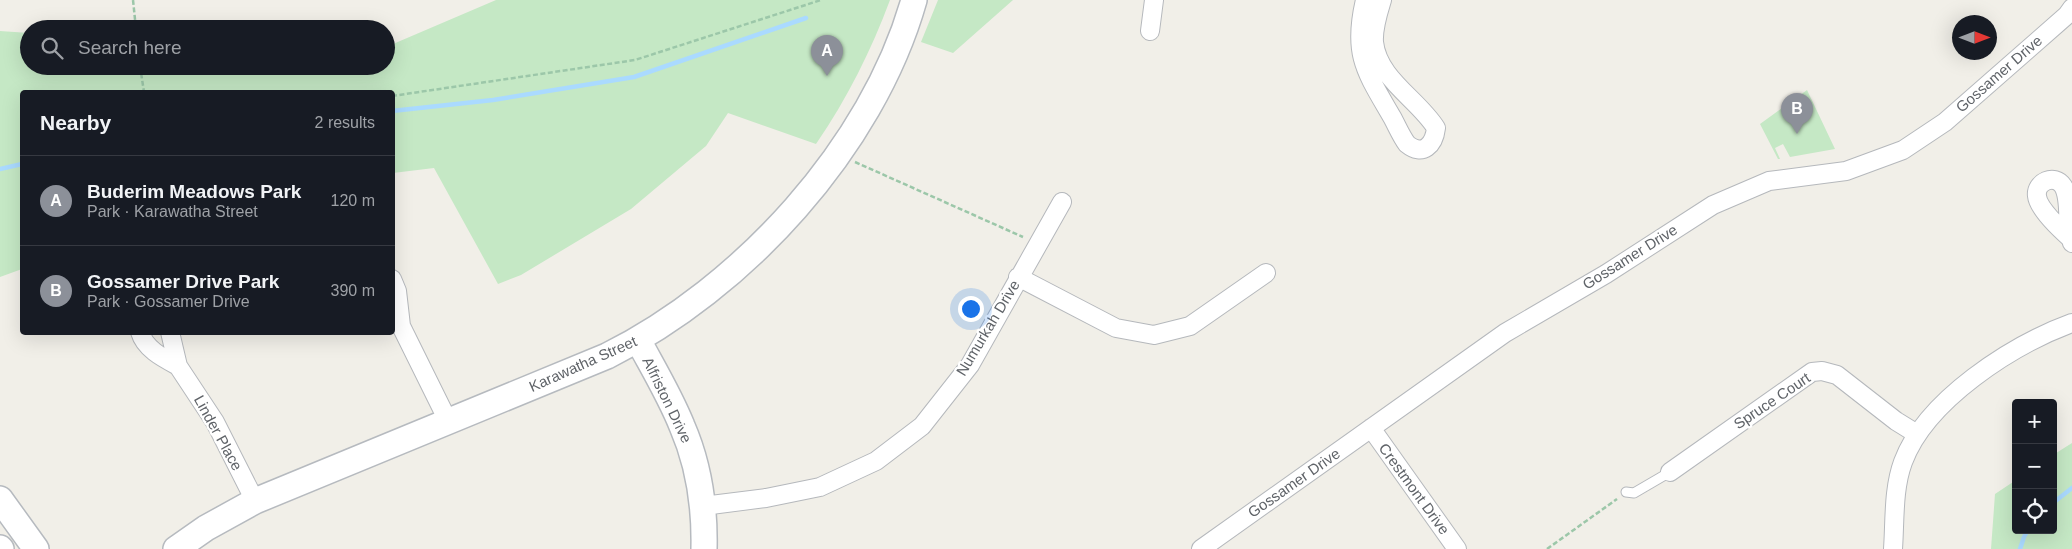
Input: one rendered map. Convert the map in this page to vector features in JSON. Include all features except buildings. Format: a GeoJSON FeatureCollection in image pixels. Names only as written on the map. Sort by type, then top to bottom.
{"type":"FeatureCollection","features":[{"type":"Feature","properties":{"kind":"street","name":"Karawatha Street"},"geometry":{"type":"LineString","coordinates":[[176,549],[206,528],[255,501],[607,356],[638,340],[718,283],[770,237],[819,180],[856,127],[888,68],[914,0]]}},
{"type":"Feature","properties":{"kind":"street"},"geometry":{"type":"LineString","coordinates":[[1150,31],[1154,0]]}},
{"type":"Feature","properties":{"kind":"street"},"geometry":{"type":"LineString","coordinates":[[1365,0],[1360,28],[1360,43],[1367,74],[1407,144],[1414,150],[1422,150],[1430,145],[1435,137],[1436,128],[1385,70],[1379,58],[1374,42],[1382,0]]}},
{"type":"Feature","properties":{"kind":"street","name":"Gossamer Drive"},"geometry":{"type":"LineString","coordinates":[[1201,549],[1505,333],[1606,274],[1712,205],[1769,181],[1846,171],[1902,150],[1945,122],[2067,15],[2072,8]]}},
{"type":"Feature","properties":{"kind":"street","name":"Numurkah Drive"},"geometry":{"type":"LineString","coordinates":[[703,506],[766,498],[820,487],[876,461],[922,426],[970,365],[1018,276],[1062,202]]}},
{"type":"Feature","properties":{"kind":"street"},"geometry":{"type":"LineString","coordinates":[[1018,276],[1116,328],[1154,335],[1190,326],[1266,273]]}},
{"type":"Feature","properties":{"kind":"street"},"geometry":{"type":"LineString","coordinates":[[395,287],[397,291],[397,323],[448,421]]}},
{"type":"Feature","properties":{"kind":"street"},"geometry":{"type":"LineString","coordinates":[[1894,549],[1898,481],[1902,464],[1917,434],[1942,407],[1982,371],[2026,344],[2072,323]]}},
{"type":"Feature","properties":{"kind":"street","name":"Linder Place"},"geometry":{"type":"LineString","coordinates":[[142,335],[147,345],[158,355],[178,366]]}},
{"type":"Feature","properties":{"kind":"street","name":"Linder Place"},"geometry":{"type":"LineString","coordinates":[[171,335],[178,366],[215,422],[255,501]]}},
{"type":"Feature","properties":{"kind":"street","name":"Alfriston Drive"},"geometry":{"type":"LineString","coordinates":[[638,340],[682,424],[698,475],[703,506],[704,549]]}},
{"type":"Feature","properties":{"kind":"street","name":"Spruce Court"},"geometry":{"type":"LineString","coordinates":[[1670,472],[1812,372],[1822,371],[1837,375],[1896,421],[1917,434]]}},
{"type":"Feature","properties":{"kind":"street","name":"Crestmont Drive"},"geometry":{"type":"LineString","coordinates":[[1371,428],[1457,549]]}},
{"type":"Feature","properties":{"kind":"street"},"geometry":{"type":"LineString","coordinates":[[0,499],[36,549]]}},
{"type":"Feature","properties":{"kind":"lane","name":"Spruce Court"},"geometry":{"type":"LineString","coordinates":[[1626,492],[1634,493],[1670,472]]}},
{"type":"Feature","properties":{"kind":"path"},"geometry":{"type":"LineString","coordinates":[[134,0],[135,20]]}},
{"type":"Feature","properties":{"kind":"path"},"geometry":{"type":"LineString","coordinates":[[395,96],[635,60],[822,0]]}},
{"type":"Feature","properties":{"kind":"path"},"geometry":{"type":"LineString","coordinates":[[141,75],[144,90]]}},
{"type":"Feature","properties":{"kind":"path"},"geometry":{"type":"LineString","coordinates":[[851,161],[1038,243]]}},
{"type":"Feature","properties":{"kind":"path"},"geometry":{"type":"LineString","coordinates":[[1547,549],[1626,492]]}},
{"type":"Feature","properties":{"kind":"green space"},"geometry":{"type":"Polygon","coordinates":[[[496,0],[890,0],[858,74],[816,144],[728,113],[706,146],[631,209],[521,275],[498,284],[434,168],[395,173],[395,90],[20,90],[20,270],[0,277],[0,31],[20,32],[20,75],[395,75],[395,43],[496,0]]]}},
{"type":"Feature","properties":{"kind":"green space"},"geometry":{"type":"Polygon","coordinates":[[[938,0],[1013,0],[953,53],[921,42],[938,0]]]}},
{"type":"Feature","properties":{"kind":"green space"},"geometry":{"type":"Polygon","coordinates":[[[1807,90],[1835,149],[1790,157],[1783,144],[1775,148],[1780,159],[1778,159],[1760,124],[1807,90]]]}},
{"type":"Feature","properties":{"kind":"green space"},"geometry":{"type":"Polygon","coordinates":[[[2072,443],[2072,549],[1991,549],[1995,494],[2012,483],[2012,534],[2057,534],[2057,452],[2072,443]]]}},
{"type":"Feature","properties":{"kind":"waterway"},"geometry":{"type":"LineString","coordinates":[[395,111],[493,100],[634,77],[806,18]]}},
{"type":"Feature","properties":{"kind":"waterway"},"geometry":{"type":"LineString","coordinates":[[0,169],[20,164]]}},
{"type":"Feature","properties":{"kind":"waterway"},"geometry":{"type":"LineString","coordinates":[[2057,500],[2072,488]]}},
{"type":"Feature","properties":{"kind":"waterway"},"geometry":{"type":"LineString","coordinates":[[2020,549],[2026,534]]}},
{"type":"Feature","properties":{"kind":"place","name":"Buderim Meadows Park"},"geometry":{"type":"Point","coordinates":[827,76]}},
{"type":"Feature","properties":{"kind":"place","name":"Gossamer Drive Park"},"geometry":{"type":"Point","coordinates":[1797,134]}}]}
